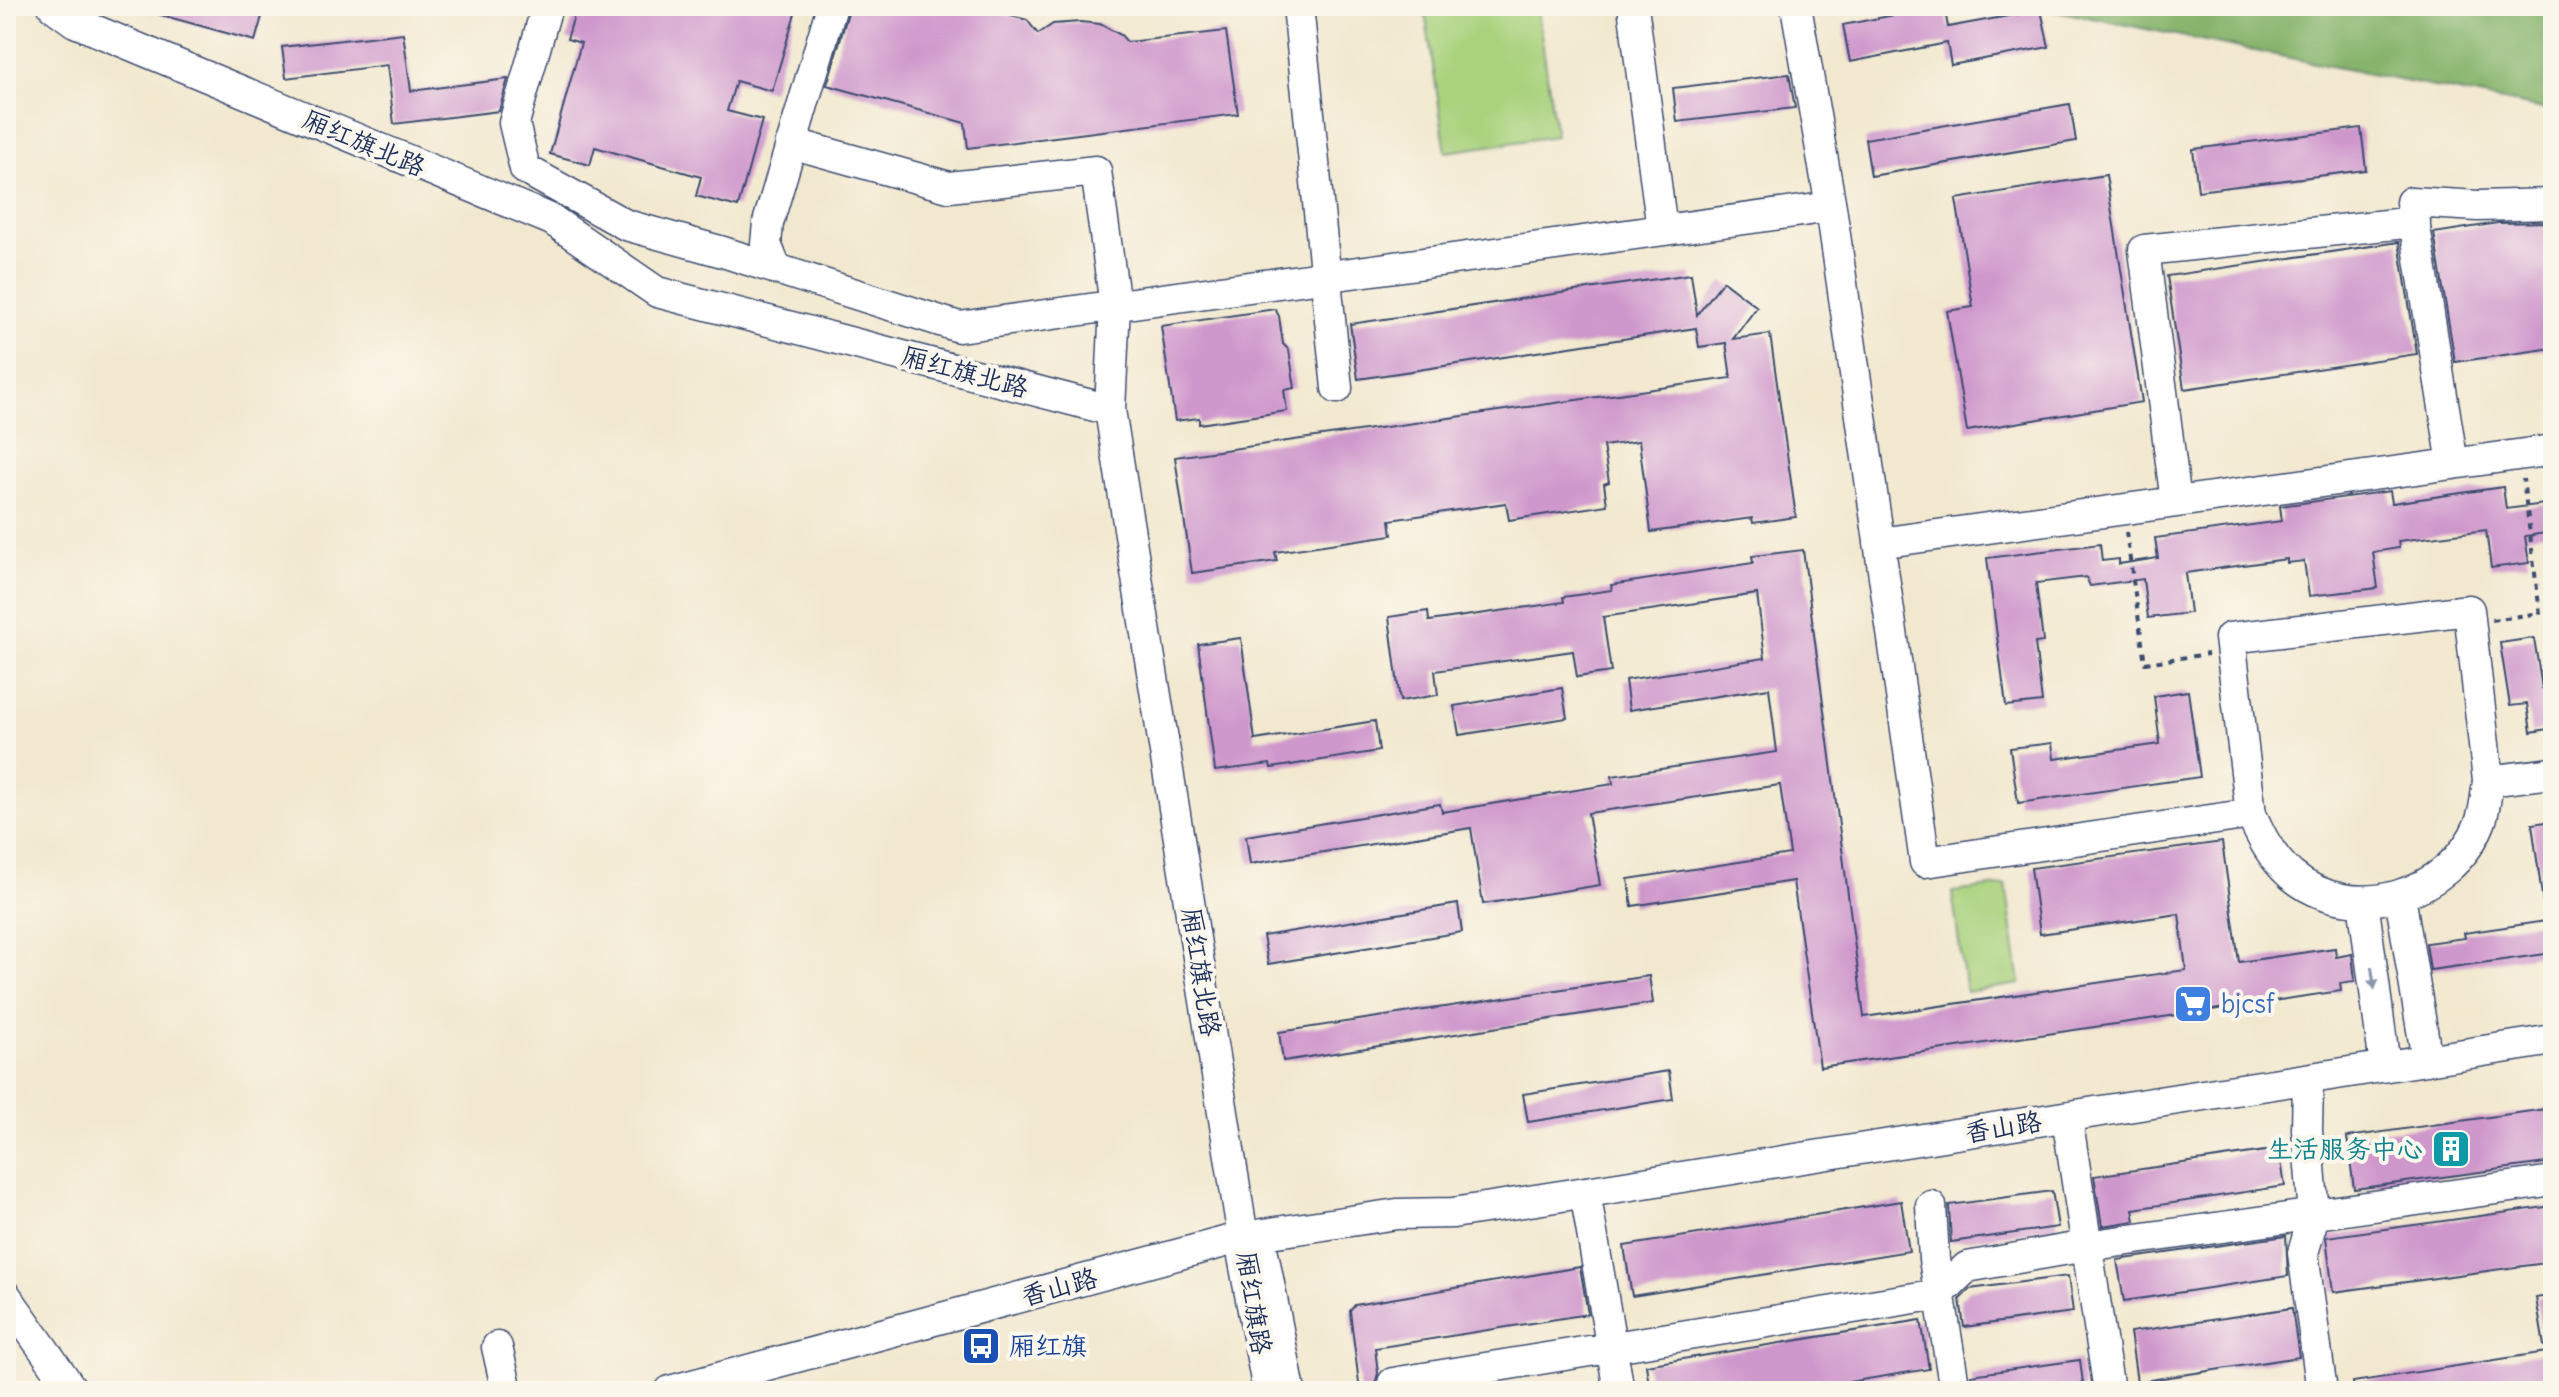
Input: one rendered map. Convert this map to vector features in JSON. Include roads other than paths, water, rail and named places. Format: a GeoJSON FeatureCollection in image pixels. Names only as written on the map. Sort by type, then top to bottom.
{"type":"FeatureCollection","features":[{"type":"Feature","properties":{"kind":"street","name":"厢红旗北路"},"geometry":{"type":"LineString","coordinates":[[53,6],[75,22],[552,220],[657,292],[1110,410],[1250,1248]]}},
{"type":"Feature","properties":{"kind":"street"},"geometry":{"type":"LineString","coordinates":[[547,6],[514,123],[525,169],[626,225],[959,327],[1831,207]]}},
{"type":"Feature","properties":{"kind":"street"},"geometry":{"type":"LineString","coordinates":[[776,269],[766,244],[768,223],[832,6]]}},
{"type":"Feature","properties":{"kind":"street"},"geometry":{"type":"LineString","coordinates":[[1298,6],[1337,388]]}},
{"type":"Feature","properties":{"kind":"street"},"geometry":{"type":"LineString","coordinates":[[1633,6],[1662,230]]}},
{"type":"Feature","properties":{"kind":"street"},"geometry":{"type":"LineString","coordinates":[[1796,6],[1831,207],[1925,862],[2251,814]]}},
{"type":"Feature","properties":{"kind":"street"},"geometry":{"type":"LineString","coordinates":[[791,143],[949,187],[1096,171],[1115,305],[1110,410]]}},
{"type":"Feature","properties":{"kind":"street"},"geometry":{"type":"LineString","coordinates":[[2453,464],[2411,202],[2478,206],[2553,204]]}},
{"type":"Feature","properties":{"kind":"street"},"geometry":{"type":"LineString","coordinates":[[2176,502],[2144,250],[2415,222]]}},
{"type":"Feature","properties":{"kind":"street"},"geometry":{"type":"LineString","coordinates":[[1879,543],[2553,450]]}},
{"type":"Feature","properties":{"kind":"street"},"geometry":{"type":"LineString","coordinates":[[2469,610],[2488,781],[2481,822],[2462,855],[2434,881],[2400,896],[2363,901],[2326,894],[2293,876],[2267,848],[2251,814],[2230,638],[2469,610]]}},
{"type":"Feature","properties":{"kind":"street"},"geometry":{"type":"LineString","coordinates":[[2488,781],[2553,773]]}},
{"type":"Feature","properties":{"kind":"street"},"geometry":{"type":"LineString","coordinates":[[2400,896],[2427,1060]]}},
{"type":"Feature","properties":{"kind":"street"},"geometry":{"type":"LineString","coordinates":[[2363,901],[2385,1066]]}},
{"type":"Feature","properties":{"kind":"street","name":"香山路"},"geometry":{"type":"LineString","coordinates":[[670,1391],[1397,1214],[1453,1213],[2553,1040]]}},
{"type":"Feature","properties":{"kind":"street"},"geometry":{"type":"LineString","coordinates":[[2308,1079],[2307,1130],[2314,1215],[2303,1253],[2322,1391]]}},
{"type":"Feature","properties":{"kind":"street"},"geometry":{"type":"LineString","coordinates":[[2067,1117],[2109,1391]]}},
{"type":"Feature","properties":{"kind":"street"},"geometry":{"type":"LineString","coordinates":[[1393,1383],[1939,1294],[1967,1267],[2086,1246],[2553,1181]]}},
{"type":"Feature","properties":{"kind":"street"},"geometry":{"type":"LineString","coordinates":[[1585,1192],[1619,1391]]}},
{"type":"Feature","properties":{"kind":"street"},"geometry":{"type":"LineString","coordinates":[[1931,1206],[1934,1259],[1955,1391]]}},
{"type":"Feature","properties":{"kind":"street","name":"香山路"},"geometry":{"type":"LineString","coordinates":[[747,1391],[1250,1248]]}},
{"type":"Feature","properties":{"kind":"street","name":"厢红旗路"},"geometry":{"type":"LineString","coordinates":[[1250,1248],[1268,1391]]}},
{"type":"Feature","properties":{"kind":"street","name":"厢红旗路"},"geometry":{"type":"LineString","coordinates":[[1250,1248],[1290,1391]]}},
{"type":"Feature","properties":{"kind":"street"},"geometry":{"type":"LineString","coordinates":[[6,1296],[73,1391]]}},
{"type":"Feature","properties":{"kind":"street"},"geometry":{"type":"LineString","coordinates":[[497,1347],[507,1391]]}},
{"type":"Feature","properties":{"kind":"place","name":"bjcsf"},"geometry":{"type":"Point","coordinates":[2193,1004]}},
{"type":"Feature","properties":{"kind":"place","name":"生活服务中心"},"geometry":{"type":"Point","coordinates":[2451,1149]}},
{"type":"Feature","properties":{"kind":"place","name":"厢红旗"},"geometry":{"type":"Point","coordinates":[981,1346]}}]}
